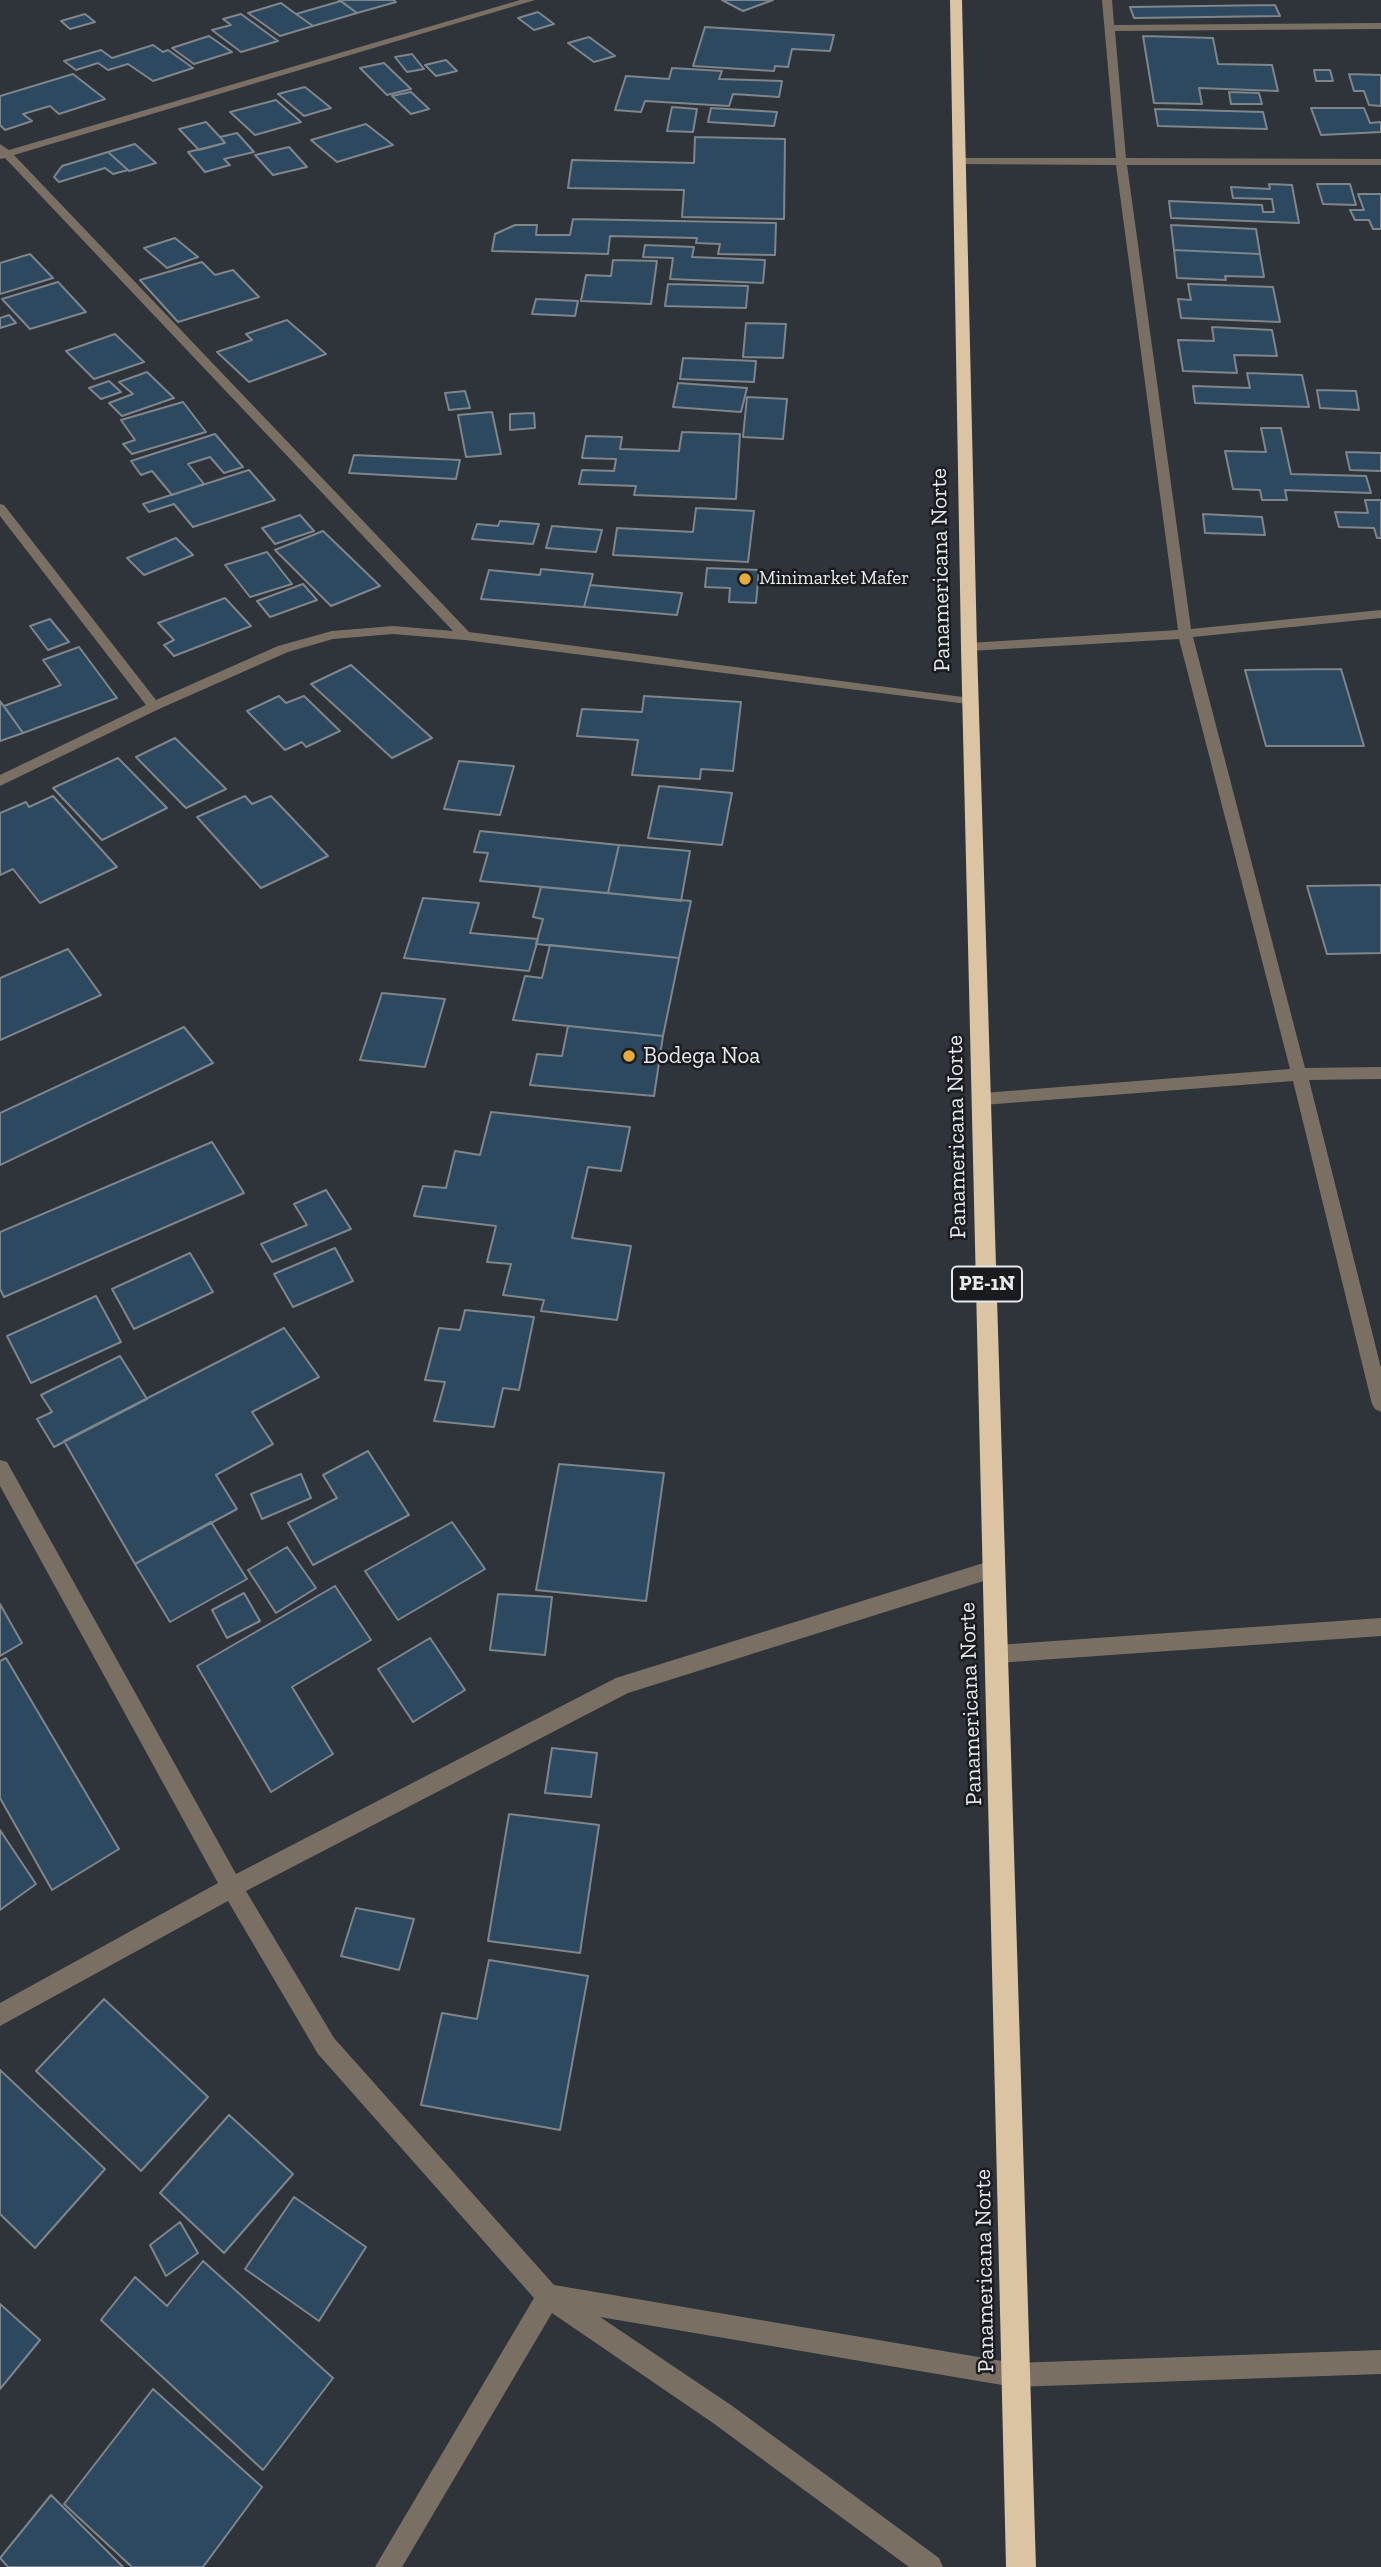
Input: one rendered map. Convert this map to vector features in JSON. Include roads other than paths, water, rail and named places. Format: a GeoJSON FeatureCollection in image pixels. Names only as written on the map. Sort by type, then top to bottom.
{"type":"FeatureCollection","features":[{"type":"Feature","properties":{"kind":"highway","name":"Panamericana Norte"},"geometry":{"type":"LineString","coordinates":[[956,0],[970,702],[983,1099],[993,1569],[1021,2567]]}},
{"type":"Feature","properties":{"kind":"street"},"geometry":{"type":"LineString","coordinates":[[465,636],[2,152],[530,0]]}},
{"type":"Feature","properties":{"kind":"street"},"geometry":{"type":"LineString","coordinates":[[1107,0],[1121,159],[1185,634],[1381,1404]]}},
{"type":"Feature","properties":{"kind":"street"},"geometry":{"type":"LineString","coordinates":[[1110,28],[1381,26]]}},
{"type":"Feature","properties":{"kind":"street"},"geometry":{"type":"LineString","coordinates":[[958,161],[1121,159],[1381,162]]}},
{"type":"Feature","properties":{"kind":"street"},"geometry":{"type":"LineString","coordinates":[[0,508],[155,706]]}},
{"type":"Feature","properties":{"kind":"street"},"geometry":{"type":"LineString","coordinates":[[969,647],[1185,634],[1381,614]]}},
{"type":"Feature","properties":{"kind":"street"},"geometry":{"type":"LineString","coordinates":[[0,781],[155,706],[283,649],[332,635],[393,630],[465,636],[970,702]]}},
{"type":"Feature","properties":{"kind":"street"},"geometry":{"type":"LineString","coordinates":[[983,1099],[1299,1074],[1381,1073]]}},
{"type":"Feature","properties":{"kind":"street"},"geometry":{"type":"LineString","coordinates":[[0,1468],[232,1887],[326,2046],[548,2296],[722,2414],[930,2567]]}},
{"type":"Feature","properties":{"kind":"street"},"geometry":{"type":"LineString","coordinates":[[0,2015],[232,1887],[623,1685],[993,1569]]}},
{"type":"Feature","properties":{"kind":"street"},"geometry":{"type":"LineString","coordinates":[[996,1654],[1381,1627]]}},
{"type":"Feature","properties":{"kind":"street"},"geometry":{"type":"LineString","coordinates":[[548,2296],[1014,2375],[1381,2362]]}},
{"type":"Feature","properties":{"kind":"street"},"geometry":{"type":"LineString","coordinates":[[388,2567],[548,2296]]}},
{"type":"Feature","properties":{"kind":"place","name":"Minimarket Mafer"},"geometry":{"type":"Point","coordinates":[745,579]}},
{"type":"Feature","properties":{"kind":"place","name":"Bodega Noa"},"geometry":{"type":"Point","coordinates":[629,1056]}}]}
